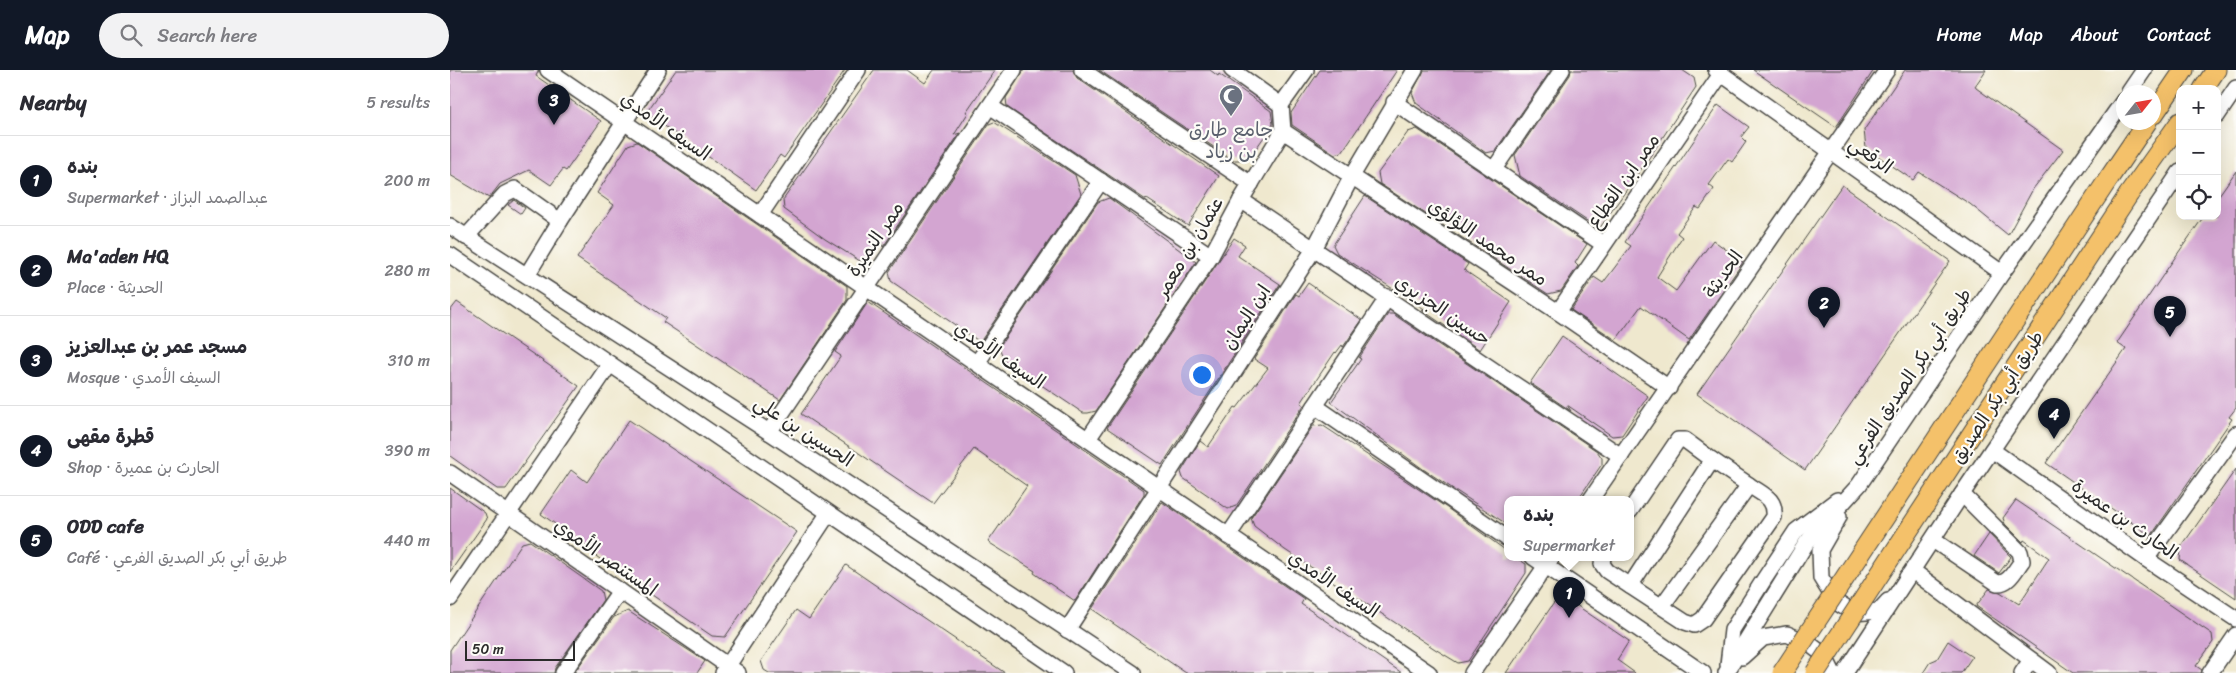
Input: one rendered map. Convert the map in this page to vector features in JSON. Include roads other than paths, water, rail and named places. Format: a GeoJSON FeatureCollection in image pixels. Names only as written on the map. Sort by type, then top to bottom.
{"type":"FeatureCollection","features":[{"type":"Feature","properties":{"kind":"main road"},"geometry":{"type":"LineString","coordinates":[[2161,104],[2184,70]]}},
{"type":"Feature","properties":{"kind":"main road"},"geometry":{"type":"LineString","coordinates":[[2206,85],[2216,70]]}},
{"type":"Feature","properties":{"kind":"main road","name":"طريق أبي بكر الصديق"},"geometry":{"type":"LineString","coordinates":[[1815,673],[2130,194],[2176,128]]}},
{"type":"Feature","properties":{"kind":"main road","name":"طريق أبي بكر الصديق"},"geometry":{"type":"LineString","coordinates":[[1782,673],[2142,130]]}},
{"type":"Feature","properties":{"kind":"street","name":"السيف الأمدي"},"geometry":{"type":"LineString","coordinates":[[548,70],[1429,673]]}},
{"type":"Feature","properties":{"kind":"street"},"geometry":{"type":"LineString","coordinates":[[527,275],[658,70]]}},
{"type":"Feature","properties":{"kind":"street"},"geometry":{"type":"LineString","coordinates":[[760,215],[858,70]]}},
{"type":"Feature","properties":{"kind":"street","name":"ممر النميرة"},"geometry":{"type":"LineString","coordinates":[[769,432],[1014,70]]}},
{"type":"Feature","properties":{"kind":"street"},"geometry":{"type":"LineString","coordinates":[[1082,70],[1251,184]]}},
{"type":"Feature","properties":{"kind":"street"},"geometry":{"type":"LineString","coordinates":[[1232,70],[1282,105]]}},
{"type":"Feature","properties":{"kind":"street"},"geometry":{"type":"LineString","coordinates":[[1284,131],[1282,105],[1306,70]]}},
{"type":"Feature","properties":{"kind":"street","name":"ابن اليمان"},"geometry":{"type":"LineString","coordinates":[[1067,630],[1314,249],[1352,176],[1414,70]]}},
{"type":"Feature","properties":{"kind":"street"},"geometry":{"type":"LineString","coordinates":[[1494,169],[1562,70]]}},
{"type":"Feature","properties":{"kind":"street","name":"الحديثة"},"geometry":{"type":"LineString","coordinates":[[1593,496],[1888,70]]}},
{"type":"Feature","properties":{"kind":"street"},"geometry":{"type":"LineString","coordinates":[[2133,85],[2144,70]]}},
{"type":"Feature","properties":{"kind":"street","name":"الرقعي"},"geometry":{"type":"LineString","coordinates":[[1719,72],[2002,273]]}},
{"type":"Feature","properties":{"kind":"street","name":"ممر ابن القطاع"},"geometry":{"type":"LineString","coordinates":[[1558,312],[1719,72]]}},
{"type":"Feature","properties":{"kind":"street"},"geometry":{"type":"LineString","coordinates":[[2221,110],[2236,88]]}},
{"type":"Feature","properties":{"kind":"street"},"geometry":{"type":"LineString","coordinates":[[1394,102],[1603,244]]}},
{"type":"Feature","properties":{"kind":"street"},"geometry":{"type":"LineString","coordinates":[[990,106],[1211,256]]}},
{"type":"Feature","properties":{"kind":"street","name":"طريق أبي بكر الصديق الفرعي"},"geometry":{"type":"LineString","coordinates":[[1727,672],[1807,542],[1859,485],[2002,273],[2116,111]]}},
{"type":"Feature","properties":{"kind":"street","name":"عثمان بن معمر"},"geometry":{"type":"LineString","coordinates":[[1088,439],[1211,256],[1251,184],[1284,131]]}},
{"type":"Feature","properties":{"kind":"street","name":"ممر محمد اللؤلؤي"},"geometry":{"type":"LineString","coordinates":[[1284,131],[1558,312],[1669,388]]}},
{"type":"Feature","properties":{"kind":"street"},"geometry":{"type":"LineString","coordinates":[[1846,673],[1962,494],[2178,175]]}},
{"type":"Feature","properties":{"kind":"street"},"geometry":{"type":"LineString","coordinates":[[977,363],[1100,181]]}},
{"type":"Feature","properties":{"kind":"street"},"geometry":{"type":"LineString","coordinates":[[466,237],[505,194],[515,190],[560,221]]}},
{"type":"Feature","properties":{"kind":"street","name":"حسين الجزيري"},"geometry":{"type":"LineString","coordinates":[[1242,200],[1621,456]]}},
{"type":"Feature","properties":{"kind":"street","name":"الحسين بن علي"},"geometry":{"type":"LineString","coordinates":[[450,226],[769,432],[1134,673]]}},
{"type":"Feature","properties":{"kind":"street"},"geometry":{"type":"LineString","coordinates":[[450,255],[1064,673]]}},
{"type":"Feature","properties":{"kind":"street"},"geometry":{"type":"LineString","coordinates":[[1228,536],[1388,297]]}},
{"type":"Feature","properties":{"kind":"street"},"geometry":{"type":"LineString","coordinates":[[450,599],[507,512],[610,364]]}},
{"type":"Feature","properties":{"kind":"street"},"geometry":{"type":"LineString","coordinates":[[1316,406],[1504,536]]}},
{"type":"Feature","properties":{"kind":"street"},"geometry":{"type":"LineString","coordinates":[[2146,559],[2235,436]]}},
{"type":"Feature","properties":{"kind":"street"},"geometry":{"type":"LineString","coordinates":[[1602,561],[1602,564],[1607,571],[1685,622],[1694,624],[1703,619],[1751,551],[1774,517],[1775,508],[1771,501],[1685,440],[1678,440],[1634,505]]}},
{"type":"Feature","properties":{"kind":"street","name":"الحارث بن عميرة"},"geometry":{"type":"LineString","coordinates":[[1992,450],[2146,559],[2236,619]]}},
{"type":"Feature","properties":{"kind":"street"},"geometry":{"type":"LineString","coordinates":[[1630,586],[1712,460]]}},
{"type":"Feature","properties":{"kind":"street","name":"المستنصر الأموي"},"geometry":{"type":"LineString","coordinates":[[450,473],[620,591],[729,671]]}},
{"type":"Feature","properties":{"kind":"street"},"geometry":{"type":"LineString","coordinates":[[1662,606],[1749,485]]}},
{"type":"Feature","properties":{"kind":"street"},"geometry":{"type":"LineString","coordinates":[[1727,672],[1732,630],[1801,526],[1859,485]]}},
{"type":"Feature","properties":{"kind":"street"},"geometry":{"type":"LineString","coordinates":[[1859,485],[1820,550],[1821,578],[1836,602],[1854,613],[1879,611],[1913,571]]}},
{"type":"Feature","properties":{"kind":"street"},"geometry":{"type":"LineString","coordinates":[[1933,540],[1997,583],[2007,581],[2022,562],[2020,552],[1962,494]]}},
{"type":"Feature","properties":{"kind":"street"},"geometry":{"type":"LineString","coordinates":[[729,671],[828,514]]}},
{"type":"Feature","properties":{"kind":"street"},"geometry":{"type":"LineString","coordinates":[[1751,551],[1773,567]]}},
{"type":"Feature","properties":{"kind":"street"},"geometry":{"type":"LineString","coordinates":[[1472,673],[1549,561],[1694,670]]}},
{"type":"Feature","properties":{"kind":"street"},"geometry":{"type":"LineString","coordinates":[[1741,565],[1763,581]]}},
{"type":"Feature","properties":{"kind":"street"},"geometry":{"type":"LineString","coordinates":[[1913,571],[2049,673]]}},
{"type":"Feature","properties":{"kind":"street"},"geometry":{"type":"LineString","coordinates":[[564,673],[620,591]]}},
{"type":"Feature","properties":{"kind":"street"},"geometry":{"type":"LineString","coordinates":[[1727,672],[1763,638],[1787,634],[1808,643],[1824,655],[1833,673]]}},
{"type":"Feature","properties":{"kind":"street"},"geometry":{"type":"LineString","coordinates":[[2210,673],[2236,635]]}},
{"type":"Feature","properties":{"kind":"street"},"geometry":{"type":"LineString","coordinates":[[2022,673],[2031,660]]}},
{"type":"Feature","properties":{"kind":"place","name":"جامع طارق بن زياد"},"geometry":{"type":"Point","coordinates":[1231,117]}},
{"type":"Feature","properties":{"kind":"place","name":"مسجد عمر بن عبدالعزيز"},"geometry":{"type":"Point","coordinates":[554,125]}},
{"type":"Feature","properties":{"kind":"place","name":"Ma'aden HQ"},"geometry":{"type":"Point","coordinates":[1824,328]}},
{"type":"Feature","properties":{"kind":"place","name":"ODD cafe"},"geometry":{"type":"Point","coordinates":[2170,337]}},
{"type":"Feature","properties":{"kind":"place","name":"قطرة مقهى"},"geometry":{"type":"Point","coordinates":[2054,439]}},
{"type":"Feature","properties":{"kind":"place","name":"بنده"},"geometry":{"type":"Point","coordinates":[1569,618]}}]}
